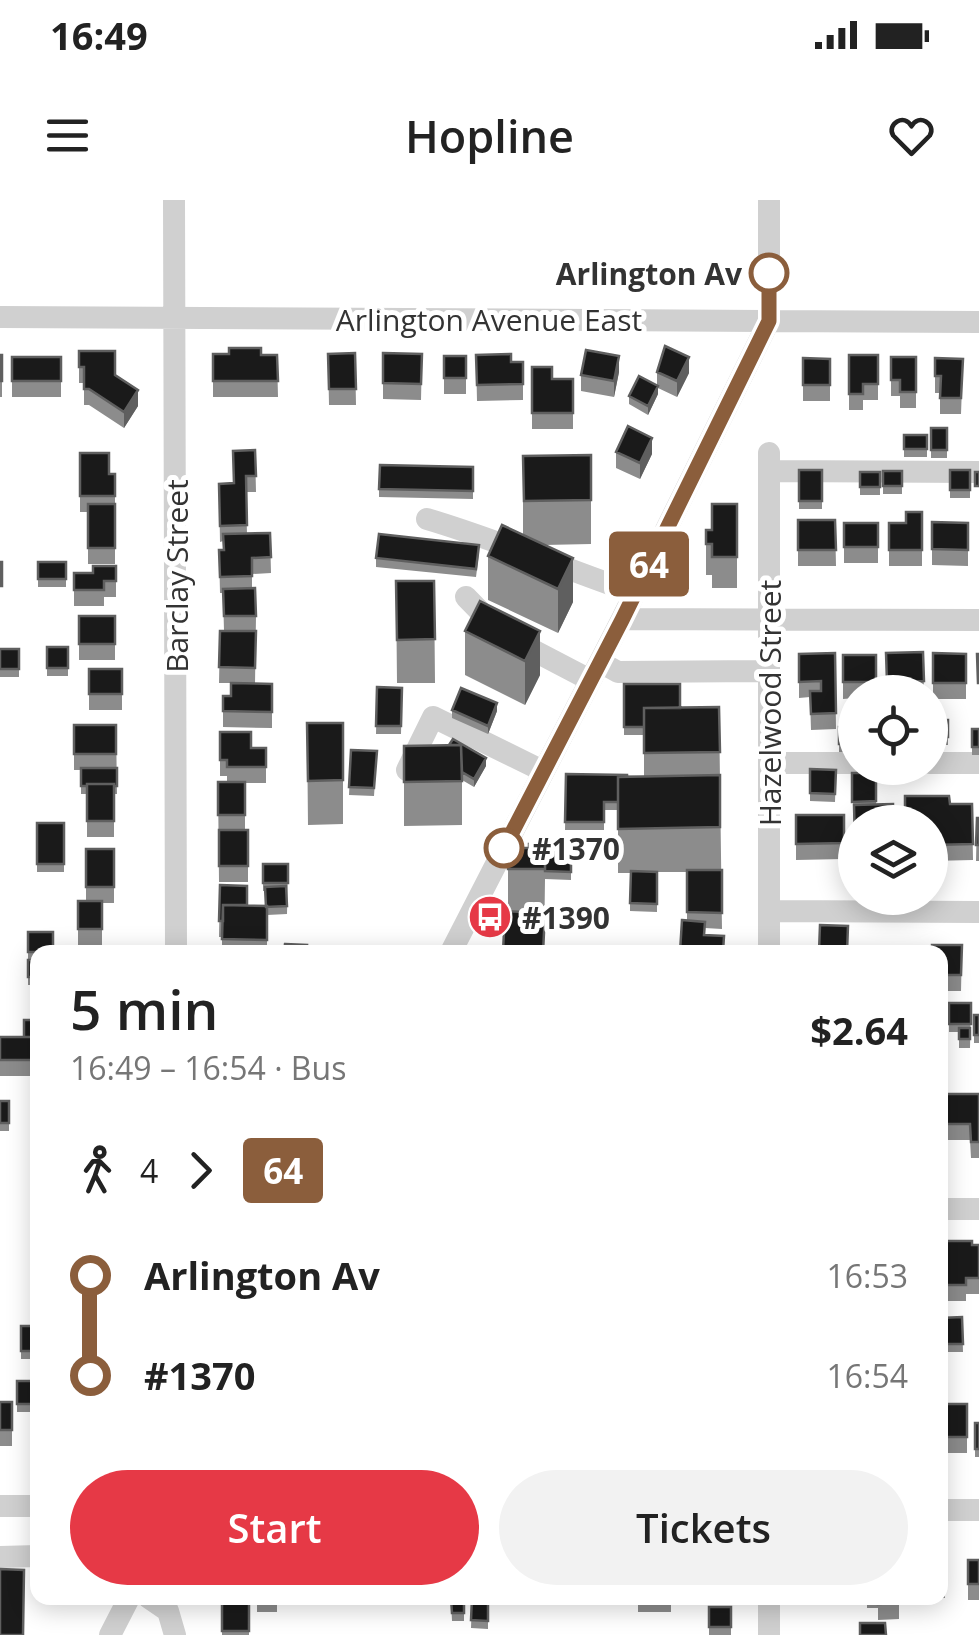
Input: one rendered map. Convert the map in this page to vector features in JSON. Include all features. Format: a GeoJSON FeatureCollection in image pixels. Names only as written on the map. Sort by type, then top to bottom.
{"type":"FeatureCollection","features":[{"type":"Feature","properties":{"kind":"street","name":"Barclay Street"},"geometry":{"type":"LineString","coordinates":[[174,200],[176,945]]}},
{"type":"Feature","properties":{"kind":"street"},"geometry":{"type":"LineString","coordinates":[[455,945],[622,620],[769,321],[769,200]]}},
{"type":"Feature","properties":{"kind":"street","name":"Arlington Avenue East"},"geometry":{"type":"LineString","coordinates":[[0,316],[979,322]]}},
{"type":"Feature","properties":{"kind":"street","name":"Hazelwood Street"},"geometry":{"type":"LineString","coordinates":[[770,945],[769,462],[979,472]]}},
{"type":"Feature","properties":{"kind":"street"},"geometry":{"type":"LineString","coordinates":[[427,519],[490,538],[635,594]]}},
{"type":"Feature","properties":{"kind":"street"},"geometry":{"type":"LineString","coordinates":[[466,597],[502,634],[595,671],[769,671]]}},
{"type":"Feature","properties":{"kind":"street"},"geometry":{"type":"LineString","coordinates":[[622,620],[979,620]]}},
{"type":"Feature","properties":{"kind":"street"},"geometry":{"type":"LineString","coordinates":[[404,777],[433,717],[543,772]]}},
{"type":"Feature","properties":{"kind":"street"},"geometry":{"type":"LineString","coordinates":[[948,762],[979,762]]}},
{"type":"Feature","properties":{"kind":"street"},"geometry":{"type":"LineString","coordinates":[[770,763],[838,763]]}},
{"type":"Feature","properties":{"kind":"street"},"geometry":{"type":"LineString","coordinates":[[770,911],[979,912]]}},
{"type":"Feature","properties":{"kind":"street"},"geometry":{"type":"LineString","coordinates":[[948,1209],[979,1210]]}},
{"type":"Feature","properties":{"kind":"street"},"geometry":{"type":"LineString","coordinates":[[0,1506],[30,1506]]}},
{"type":"Feature","properties":{"kind":"street"},"geometry":{"type":"LineString","coordinates":[[948,1510],[979,1510]]}},
{"type":"Feature","properties":{"kind":"street"},"geometry":{"type":"LineString","coordinates":[[0,1557],[30,1556]]}},
{"type":"Feature","properties":{"kind":"street"},"geometry":{"type":"LineString","coordinates":[[110,1635],[125,1605]]}},
{"type":"Feature","properties":{"kind":"street"},"geometry":{"type":"LineString","coordinates":[[159,1605],[168,1611],[174,1635]]}},
{"type":"Feature","properties":{"kind":"street"},"geometry":{"type":"LineString","coordinates":[[770,1605],[770,1635]]}},
{"type":"Feature","properties":{"kind":"building"},"geometry":{"type":"Polygon","coordinates":[[[665,346],[689,357],[677,381],[657,372],[665,346]]]}},
{"type":"Feature","properties":{"kind":"building"},"geometry":{"type":"Polygon","coordinates":[[[229,348],[261,348],[261,355],[277,355],[278,381],[213,381],[213,354],[229,354],[229,348]]]}},
{"type":"Feature","properties":{"kind":"building"},"geometry":{"type":"Polygon","coordinates":[[[586,350],[619,356],[614,381],[581,375],[586,350]]]}},
{"type":"Feature","properties":{"kind":"building"},"geometry":{"type":"Polygon","coordinates":[[[79,351],[115,351],[115,375],[138,390],[124,412],[84,389],[79,351]]]}},
{"type":"Feature","properties":{"kind":"building"},"geometry":{"type":"Polygon","coordinates":[[[355,353],[356,389],[329,389],[328,354],[355,353]]]}},
{"type":"Feature","properties":{"kind":"building"},"geometry":{"type":"Polygon","coordinates":[[[383,353],[422,354],[421,384],[383,383],[383,353]]]}},
{"type":"Feature","properties":{"kind":"building"},"geometry":{"type":"Polygon","coordinates":[[[511,354],[511,362],[523,362],[523,384],[477,385],[476,355],[511,354]]]}},
{"type":"Feature","properties":{"kind":"building"},"geometry":{"type":"Polygon","coordinates":[[[849,355],[878,355],[878,384],[863,384],[863,394],[849,394],[849,355]]]}},
{"type":"Feature","properties":{"kind":"building"},"geometry":{"type":"Polygon","coordinates":[[[444,356],[466,356],[466,378],[444,378],[444,356]]]}},
{"type":"Feature","properties":{"kind":"building"},"geometry":{"type":"Polygon","coordinates":[[[12,357],[61,357],[61,381],[12,381],[12,357]]]}},
{"type":"Feature","properties":{"kind":"building"},"geometry":{"type":"Polygon","coordinates":[[[891,357],[916,357],[916,392],[900,392],[900,380],[891,380],[891,357]]]}},
{"type":"Feature","properties":{"kind":"building"},"geometry":{"type":"Polygon","coordinates":[[[803,358],[830,359],[830,385],[803,385],[803,358]]]}},
{"type":"Feature","properties":{"kind":"building"},"geometry":{"type":"Polygon","coordinates":[[[935,358],[963,359],[961,398],[940,398],[941,376],[935,376],[935,358]]]}},
{"type":"Feature","properties":{"kind":"building"},"geometry":{"type":"Polygon","coordinates":[[[532,367],[552,367],[552,379],[573,379],[573,413],[532,413],[532,367]]]}},
{"type":"Feature","properties":{"kind":"building"},"geometry":{"type":"Polygon","coordinates":[[[639,376],[658,386],[648,406],[629,396],[639,376]]]}},
{"type":"Feature","properties":{"kind":"building"},"geometry":{"type":"Polygon","coordinates":[[[628,426],[652,438],[640,463],[616,452],[628,426]]]}},
{"type":"Feature","properties":{"kind":"building"},"geometry":{"type":"Polygon","coordinates":[[[931,428],[947,428],[947,450],[931,450],[931,428]]]}},
{"type":"Feature","properties":{"kind":"building"},"geometry":{"type":"Polygon","coordinates":[[[904,435],[927,435],[927,449],[904,449],[904,435]]]}},
{"type":"Feature","properties":{"kind":"building"},"geometry":{"type":"Polygon","coordinates":[[[255,450],[256,476],[246,476],[247,525],[220,526],[219,484],[234,483],[233,451],[255,450]]]}},
{"type":"Feature","properties":{"kind":"building"},"geometry":{"type":"Polygon","coordinates":[[[80,453],[109,453],[109,474],[115,474],[115,496],[80,496],[80,453]]]}},
{"type":"Feature","properties":{"kind":"building"},"geometry":{"type":"Polygon","coordinates":[[[591,455],[591,500],[524,501],[523,456],[591,455]]]}},
{"type":"Feature","properties":{"kind":"building"},"geometry":{"type":"Polygon","coordinates":[[[380,465],[473,467],[473,491],[379,489],[380,465]]]}},
{"type":"Feature","properties":{"kind":"building"},"geometry":{"type":"Polygon","coordinates":[[[799,470],[822,470],[822,501],[799,501],[799,470]]]}},
{"type":"Feature","properties":{"kind":"building"},"geometry":{"type":"Polygon","coordinates":[[[950,470],[970,470],[970,490],[950,490],[950,470]]]}},
{"type":"Feature","properties":{"kind":"building"},"geometry":{"type":"Polygon","coordinates":[[[883,471],[902,471],[902,486],[883,486],[883,471]]]}},
{"type":"Feature","properties":{"kind":"building"},"geometry":{"type":"Polygon","coordinates":[[[860,472],[880,472],[880,487],[860,487],[860,472]]]}},
{"type":"Feature","properties":{"kind":"building"},"geometry":{"type":"Polygon","coordinates":[[[88,504],[115,504],[115,548],[88,548],[88,504]]]}},
{"type":"Feature","properties":{"kind":"building"},"geometry":{"type":"Polygon","coordinates":[[[712,504],[737,504],[737,557],[712,557],[712,544],[706,544],[706,530],[712,530],[712,504]]]}},
{"type":"Feature","properties":{"kind":"building"},"geometry":{"type":"Polygon","coordinates":[[[906,512],[922,512],[922,550],[889,550],[889,523],[906,523],[906,512]]]}},
{"type":"Feature","properties":{"kind":"building"},"geometry":{"type":"Polygon","coordinates":[[[798,520],[835,520],[836,550],[798,550],[798,520]]]}},
{"type":"Feature","properties":{"kind":"building"},"geometry":{"type":"Polygon","coordinates":[[[932,522],[968,523],[968,550],[932,549],[932,522]]]}},
{"type":"Feature","properties":{"kind":"building"},"geometry":{"type":"Polygon","coordinates":[[[844,523],[878,523],[878,547],[844,547],[844,523]]]}},
{"type":"Feature","properties":{"kind":"building"},"geometry":{"type":"Polygon","coordinates":[[[502,525],[573,558],[558,589],[488,556],[502,525]]]}},
{"type":"Feature","properties":{"kind":"building"},"geometry":{"type":"Polygon","coordinates":[[[270,533],[271,557],[252,558],[252,576],[220,577],[223,534],[270,533]]]}},
{"type":"Feature","properties":{"kind":"building"},"geometry":{"type":"Polygon","coordinates":[[[379,534],[479,545],[476,569],[376,558],[379,534]]]}},
{"type":"Feature","properties":{"kind":"building"},"geometry":{"type":"Polygon","coordinates":[[[38,562],[66,562],[66,579],[38,579],[38,562]]]}},
{"type":"Feature","properties":{"kind":"building"},"geometry":{"type":"Polygon","coordinates":[[[93,566],[116,566],[116,581],[104,581],[104,590],[74,590],[74,573],[93,573],[93,566]]]}},
{"type":"Feature","properties":{"kind":"building"},"geometry":{"type":"Polygon","coordinates":[[[396,581],[434,581],[435,639],[397,640],[396,581]]]}},
{"type":"Feature","properties":{"kind":"building"},"geometry":{"type":"Polygon","coordinates":[[[255,588],[256,616],[224,616],[223,589],[255,588]]]}},
{"type":"Feature","properties":{"kind":"building"},"geometry":{"type":"Polygon","coordinates":[[[480,601],[540,631],[525,661],[465,631],[480,601]]]}},
{"type":"Feature","properties":{"kind":"building"},"geometry":{"type":"Polygon","coordinates":[[[79,616],[115,616],[115,644],[79,644],[79,616]]]}},
{"type":"Feature","properties":{"kind":"building"},"geometry":{"type":"Polygon","coordinates":[[[220,631],[256,631],[255,668],[219,667],[220,631]]]}},
{"type":"Feature","properties":{"kind":"building"},"geometry":{"type":"Polygon","coordinates":[[[47,647],[68,647],[68,668],[47,668],[47,647]]]}},
{"type":"Feature","properties":{"kind":"building"},"geometry":{"type":"Polygon","coordinates":[[[0,649],[19,649],[19,669],[0,669],[0,649]]]}},
{"type":"Feature","properties":{"kind":"building"},"geometry":{"type":"Polygon","coordinates":[[[923,652],[924,675],[887,675],[886,653],[923,652]]]}},
{"type":"Feature","properties":{"kind":"building"},"geometry":{"type":"Polygon","coordinates":[[[835,653],[836,713],[811,714],[810,691],[821,691],[821,681],[799,682],[799,654],[835,653]]]}},
{"type":"Feature","properties":{"kind":"building"},"geometry":{"type":"Polygon","coordinates":[[[933,653],[966,654],[966,683],[948,683],[948,675],[933,675],[933,653]]]}},
{"type":"Feature","properties":{"kind":"building"},"geometry":{"type":"Polygon","coordinates":[[[843,655],[876,655],[876,675],[843,675],[843,655]]]}},
{"type":"Feature","properties":{"kind":"building"},"geometry":{"type":"Polygon","coordinates":[[[89,669],[122,669],[122,694],[89,694],[89,669]]]}},
{"type":"Feature","properties":{"kind":"building"},"geometry":{"type":"Polygon","coordinates":[[[231,683],[272,684],[272,712],[223,711],[223,696],[231,696],[231,683]]]}},
{"type":"Feature","properties":{"kind":"building"},"geometry":{"type":"Polygon","coordinates":[[[624,684],[680,684],[680,708],[644,708],[644,727],[624,727],[624,684]]]}},
{"type":"Feature","properties":{"kind":"building"},"geometry":{"type":"Polygon","coordinates":[[[377,687],[402,688],[401,726],[376,726],[377,687]]]}},
{"type":"Feature","properties":{"kind":"building"},"geometry":{"type":"Polygon","coordinates":[[[461,688],[497,703],[488,726],[452,710],[461,688]]]}},
{"type":"Feature","properties":{"kind":"building"},"geometry":{"type":"Polygon","coordinates":[[[719,707],[720,752],[644,753],[644,708],[719,707]]]}},
{"type":"Feature","properties":{"kind":"building"},"geometry":{"type":"Polygon","coordinates":[[[307,723],[343,723],[343,780],[308,781],[307,723]]]}},
{"type":"Feature","properties":{"kind":"building"},"geometry":{"type":"Polygon","coordinates":[[[74,725],[116,725],[116,754],[74,754],[74,725]]]}},
{"type":"Feature","properties":{"kind":"building"},"geometry":{"type":"Polygon","coordinates":[[[972,729],[979,729],[979,747],[972,747],[972,729]]]}},
{"type":"Feature","properties":{"kind":"building"},"geometry":{"type":"Polygon","coordinates":[[[220,732],[251,732],[251,748],[266,748],[266,767],[227,767],[227,760],[220,760],[220,732]]]}},
{"type":"Feature","properties":{"kind":"building"},"geometry":{"type":"Polygon","coordinates":[[[453,739],[486,758],[474,779],[462,772],[461,745],[449,745],[453,739]]]}},
{"type":"Feature","properties":{"kind":"building"},"geometry":{"type":"Polygon","coordinates":[[[461,745],[462,781],[404,782],[404,746],[461,745]]]}},
{"type":"Feature","properties":{"kind":"building"},"geometry":{"type":"Polygon","coordinates":[[[351,750],[377,751],[374,788],[349,787],[351,750]]]}},
{"type":"Feature","properties":{"kind":"building"},"geometry":{"type":"Polygon","coordinates":[[[81,768],[117,768],[117,786],[81,786],[81,768]]]}},
{"type":"Feature","properties":{"kind":"building"},"geometry":{"type":"Polygon","coordinates":[[[810,769],[836,770],[835,794],[810,793],[810,769]]]}},
{"type":"Feature","properties":{"kind":"building"},"geometry":{"type":"Polygon","coordinates":[[[566,774],[627,775],[618,777],[618,802],[604,802],[604,822],[565,822],[566,774]]]}},
{"type":"Feature","properties":{"kind":"building"},"geometry":{"type":"Polygon","coordinates":[[[720,775],[720,827],[618,829],[618,777],[720,775]]]}},
{"type":"Feature","properties":{"kind":"building"},"geometry":{"type":"Polygon","coordinates":[[[218,782],[245,782],[245,815],[218,815],[218,782]]]}},
{"type":"Feature","properties":{"kind":"building"},"geometry":{"type":"Polygon","coordinates":[[[87,784],[114,784],[114,821],[87,821],[87,784]]]}},
{"type":"Feature","properties":{"kind":"building"},"geometry":{"type":"Polygon","coordinates":[[[852,785],[876,785],[876,801],[852,802],[852,785]]]}},
{"type":"Feature","properties":{"kind":"building"},"geometry":{"type":"Polygon","coordinates":[[[905,796],[949,796],[950,804],[972,804],[973,844],[948,845],[948,805],[905,805],[905,796]]]}},
{"type":"Feature","properties":{"kind":"building"},"geometry":{"type":"Polygon","coordinates":[[[796,815],[838,815],[838,843],[796,844],[796,815]]]}},
{"type":"Feature","properties":{"kind":"building"},"geometry":{"type":"Polygon","coordinates":[[[979,818],[979,845],[976,845],[979,818]]]}},
{"type":"Feature","properties":{"kind":"building"},"geometry":{"type":"Polygon","coordinates":[[[37,823],[64,823],[64,864],[37,864],[37,823]]]}},
{"type":"Feature","properties":{"kind":"building"},"geometry":{"type":"Polygon","coordinates":[[[219,830],[248,830],[248,866],[219,866],[219,830]]]}},
{"type":"Feature","properties":{"kind":"building"},"geometry":{"type":"Polygon","coordinates":[[[529,844],[571,845],[571,872],[545,871],[545,848],[529,848],[529,844]]]}},
{"type":"Feature","properties":{"kind":"building"},"geometry":{"type":"Polygon","coordinates":[[[508,848],[545,848],[545,869],[508,869],[508,848]]]}},
{"type":"Feature","properties":{"kind":"building"},"geometry":{"type":"Polygon","coordinates":[[[86,849],[114,849],[114,887],[86,887],[86,849]]]}},
{"type":"Feature","properties":{"kind":"building"},"geometry":{"type":"Polygon","coordinates":[[[263,864],[288,864],[288,883],[263,883],[263,864]]]}},
{"type":"Feature","properties":{"kind":"building"},"geometry":{"type":"Polygon","coordinates":[[[687,870],[722,870],[722,913],[687,912],[687,870]]]}},
{"type":"Feature","properties":{"kind":"building"},"geometry":{"type":"Polygon","coordinates":[[[631,871],[657,872],[657,904],[630,903],[631,871]]]}},
{"type":"Feature","properties":{"kind":"building"},"geometry":{"type":"Polygon","coordinates":[[[220,885],[247,886],[247,905],[223,905],[223,921],[219,921],[220,885]]]}},
{"type":"Feature","properties":{"kind":"building"},"geometry":{"type":"Polygon","coordinates":[[[286,886],[287,906],[266,907],[265,887],[286,886]]]}},
{"type":"Feature","properties":{"kind":"building"},"geometry":{"type":"Polygon","coordinates":[[[78,901],[102,901],[102,929],[78,929],[78,901]]]}},
{"type":"Feature","properties":{"kind":"building"},"geometry":{"type":"Polygon","coordinates":[[[223,905],[267,906],[267,940],[222,939],[223,905]]]}},
{"type":"Feature","properties":{"kind":"building"},"geometry":{"type":"Polygon","coordinates":[[[505,911],[545,913],[543,945],[503,945],[505,911]]]}},
{"type":"Feature","properties":{"kind":"building"},"geometry":{"type":"Polygon","coordinates":[[[682,920],[705,922],[704,935],[724,936],[723,945],[680,945],[682,920]]]}},
{"type":"Feature","properties":{"kind":"building"},"geometry":{"type":"Polygon","coordinates":[[[820,925],[848,926],[847,945],[819,945],[820,925]]]}},
{"type":"Feature","properties":{"kind":"building"},"geometry":{"type":"Polygon","coordinates":[[[28,932],[53,932],[53,945],[30,945],[28,952],[28,932]]]}},
{"type":"Feature","properties":{"kind":"building"},"geometry":{"type":"Polygon","coordinates":[[[948,945],[962,945],[961,975],[948,975],[948,945]]]}},
{"type":"Feature","properties":{"kind":"building"},"geometry":{"type":"Polygon","coordinates":[[[949,1003],[971,1003],[971,1024],[949,1024],[949,1003]]]}},
{"type":"Feature","properties":{"kind":"building"},"geometry":{"type":"Polygon","coordinates":[[[974,1015],[979,1015],[979,1035],[974,1035],[974,1015]]]}},
{"type":"Feature","properties":{"kind":"building"},"geometry":{"type":"Polygon","coordinates":[[[24,1020],[30,1020],[30,1037],[24,1037],[24,1020]]]}},
{"type":"Feature","properties":{"kind":"building"},"geometry":{"type":"Polygon","coordinates":[[[959,1028],[970,1028],[970,1039],[959,1039],[959,1028]]]}},
{"type":"Feature","properties":{"kind":"building"},"geometry":{"type":"Polygon","coordinates":[[[0,1037],[30,1037],[30,1060],[0,1060],[0,1037]]]}},
{"type":"Feature","properties":{"kind":"building"},"geometry":{"type":"Polygon","coordinates":[[[948,1094],[979,1094],[979,1142],[971,1142],[970,1124],[948,1124],[948,1094]]]}},
{"type":"Feature","properties":{"kind":"building"},"geometry":{"type":"Polygon","coordinates":[[[0,1101],[9,1101],[9,1123],[0,1123],[0,1101]]]}},
{"type":"Feature","properties":{"kind":"building"},"geometry":{"type":"Polygon","coordinates":[[[948,1241],[972,1241],[972,1245],[979,1245],[979,1278],[966,1278],[966,1285],[948,1285],[948,1241]]]}},
{"type":"Feature","properties":{"kind":"building"},"geometry":{"type":"Polygon","coordinates":[[[962,1317],[963,1344],[948,1344],[948,1318],[962,1317]]]}},
{"type":"Feature","properties":{"kind":"building"},"geometry":{"type":"Polygon","coordinates":[[[21,1326],[30,1326],[30,1351],[21,1351],[21,1326]]]}},
{"type":"Feature","properties":{"kind":"building"},"geometry":{"type":"Polygon","coordinates":[[[17,1381],[30,1381],[30,1404],[17,1404],[17,1381]]]}},
{"type":"Feature","properties":{"kind":"building"},"geometry":{"type":"Polygon","coordinates":[[[0,1402],[12,1402],[12,1430],[0,1430],[0,1402]]]}},
{"type":"Feature","properties":{"kind":"building"},"geometry":{"type":"Polygon","coordinates":[[[948,1404],[967,1404],[967,1437],[948,1437],[948,1404]]]}},
{"type":"Feature","properties":{"kind":"building"},"geometry":{"type":"Polygon","coordinates":[[[975,1423],[979,1423],[979,1449],[975,1449],[975,1423]]]}},
{"type":"Feature","properties":{"kind":"building"},"geometry":{"type":"Polygon","coordinates":[[[968,1560],[979,1560],[979,1584],[968,1584],[968,1560]]]}},
{"type":"Feature","properties":{"kind":"building"},"geometry":{"type":"Polygon","coordinates":[[[0,1569],[24,1570],[23,1635],[0,1635],[0,1569]]]}},
{"type":"Feature","properties":{"kind":"building"},"geometry":{"type":"Polygon","coordinates":[[[222,1605],[249,1605],[249,1631],[222,1631],[222,1605]]]}},
{"type":"Feature","properties":{"kind":"building"},"geometry":{"type":"Polygon","coordinates":[[[451,1605],[464,1605],[464,1613],[452,1613],[451,1605]]]}},
{"type":"Feature","properties":{"kind":"building"},"geometry":{"type":"Polygon","coordinates":[[[472,1605],[488,1605],[488,1621],[471,1620],[472,1605]]]}},
{"type":"Feature","properties":{"kind":"building"},"geometry":{"type":"Polygon","coordinates":[[[709,1607],[731,1607],[731,1627],[709,1627],[709,1607]]]}},
{"type":"Feature","properties":{"kind":"building"},"geometry":{"type":"Polygon","coordinates":[[[860,1623],[885,1623],[886,1635],[860,1635],[860,1623]]]}},
{"type":"Feature","properties":{"kind":"bus line","name":"64"},"geometry":{"type":"LineString","coordinates":[[504,848],[769,321],[769,273]]}},
{"type":"Feature","properties":{"kind":"place","name":"Arlington Av"},"geometry":{"type":"Point","coordinates":[769,273]}},
{"type":"Feature","properties":{"kind":"place","name":"#1370"},"geometry":{"type":"Point","coordinates":[504,848]}},
{"type":"Feature","properties":{"kind":"place","name":"#1390"},"geometry":{"type":"Point","coordinates":[490,917]}}]}
